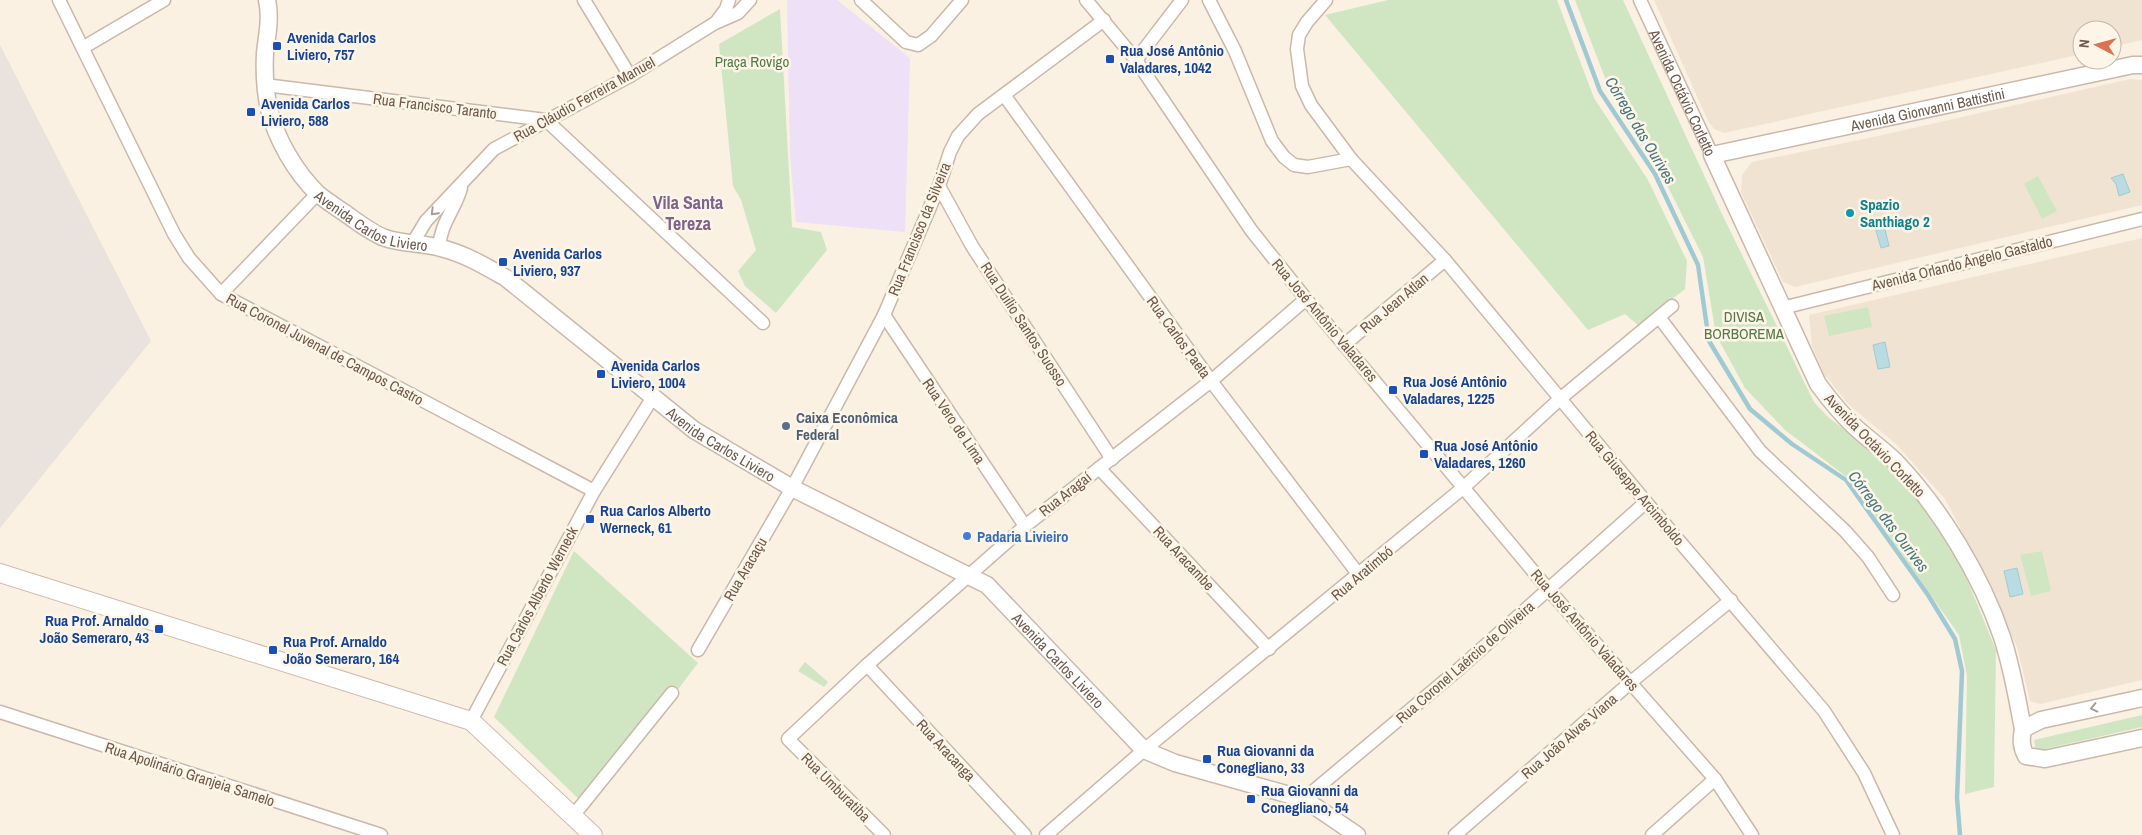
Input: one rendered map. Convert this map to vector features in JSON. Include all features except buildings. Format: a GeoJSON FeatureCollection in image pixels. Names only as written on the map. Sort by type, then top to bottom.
{"type":"FeatureCollection","features":[{"type":"Feature","properties":{"kind":"main road"},"geometry":{"type":"LineString","coordinates":[[0,573],[471,721],[593,835]]}},
{"type":"Feature","properties":{"kind":"street","name":"Rua Coronel Juvenal de Campos Castro"},"geometry":{"type":"LineString","coordinates":[[59,0],[84,47],[174,234],[189,258],[221,294],[594,491]]}},
{"type":"Feature","properties":{"kind":"street"},"geometry":{"type":"LineString","coordinates":[[84,47],[164,0]]}},
{"type":"Feature","properties":{"kind":"street"},"geometry":{"type":"LineString","coordinates":[[584,0],[630,76]]}},
{"type":"Feature","properties":{"kind":"street"},"geometry":{"type":"LineString","coordinates":[[715,23],[726,9],[729,0]]}},
{"type":"Feature","properties":{"kind":"street","name":"Rua Cláudio Ferreira Manuel"},"geometry":{"type":"LineString","coordinates":[[412,244],[426,220],[462,185],[494,149],[630,76],[715,23],[738,13],[750,0]]}},
{"type":"Feature","properties":{"kind":"street"},"geometry":{"type":"LineString","coordinates":[[861,0],[906,42],[918,45],[925,41],[962,0]]}},
{"type":"Feature","properties":{"kind":"street","name":"Rua José Antônio Valadares"},"geometry":{"type":"LineString","coordinates":[[1086,0],[1136,60],[1234,206],[1306,299],[1548,589],[1715,778],[1752,835]]}},
{"type":"Feature","properties":{"kind":"street"},"geometry":{"type":"LineString","coordinates":[[1136,60],[1182,0]]}},
{"type":"Feature","properties":{"kind":"street"},"geometry":{"type":"LineString","coordinates":[[1209,0],[1235,51],[1272,141],[1284,157],[1294,165],[1308,167],[1351,159]]}},
{"type":"Feature","properties":{"kind":"street","name":"Rua Giuseppe Arcimboldo"},"geometry":{"type":"LineString","coordinates":[[1326,0],[1307,22],[1299,35],[1298,64],[1302,86],[1311,105],[1351,159],[1445,260],[1646,502],[1812,696],[1843,739],[1864,773],[1893,835]]}},
{"type":"Feature","properties":{"kind":"street","name":"Avenida Octávio Corletto"},"geometry":{"type":"LineString","coordinates":[[1640,0],[1818,384],[1835,407],[1894,460],[1945,522],[1982,591],[2002,636],[2011,669],[2023,730],[2022,749],[2026,756],[2035,759],[2045,759],[2142,738]]}},
{"type":"Feature","properties":{"kind":"street","name":"Avenida Carlos Liviero"},"geometry":{"type":"LineString","coordinates":[[272,4],[264,85],[269,111],[278,136],[295,166],[318,193],[362,225],[383,237],[412,244],[439,247],[464,255],[506,278],[694,430],[792,488],[987,585],[1144,750]]}},
{"type":"Feature","properties":{"kind":"street","name":"Rua Francisco da Silveira"},"geometry":{"type":"LineString","coordinates":[[792,488],[884,315],[940,186],[950,152],[958,136],[978,114],[1104,20]]}},
{"type":"Feature","properties":{"kind":"street","name":"Avenida Gionvanni Battistini"},"geometry":{"type":"LineString","coordinates":[[1712,155],[2133,65],[2142,65]]}},
{"type":"Feature","properties":{"kind":"street","name":"Rua Francisco Taranto"},"geometry":{"type":"LineString","coordinates":[[264,85],[546,120]]}},
{"type":"Feature","properties":{"kind":"street","name":"Rua Carlos Paeta"},"geometry":{"type":"LineString","coordinates":[[1004,95],[1211,381],[1359,575]]}},
{"type":"Feature","properties":{"kind":"street"},"geometry":{"type":"LineString","coordinates":[[546,120],[764,323]]}},
{"type":"Feature","properties":{"kind":"street","name":"Rua Cláudio Ferreira Manuel"},"geometry":{"type":"LineString","coordinates":[[439,247],[444,221],[458,201],[462,185]]}},
{"type":"Feature","properties":{"kind":"street","name":"Rua Duílio Santos Suosso"},"geometry":{"type":"LineString","coordinates":[[940,186],[972,246],[1112,458]]}},
{"type":"Feature","properties":{"kind":"street"},"geometry":{"type":"LineString","coordinates":[[221,294],[318,193]]}},
{"type":"Feature","properties":{"kind":"street","name":"Avenida Orlando Ângelo Gastaldo"},"geometry":{"type":"LineString","coordinates":[[1782,308],[2142,219]]}},
{"type":"Feature","properties":{"kind":"street","name":"Rua Jean Atlan"},"geometry":{"type":"LineString","coordinates":[[1344,345],[1445,260]]}},
{"type":"Feature","properties":{"kind":"street","name":"Rua Aragaí"},"geometry":{"type":"LineString","coordinates":[[788,739],[867,664],[1025,526],[1211,381],[1306,299]]}},
{"type":"Feature","properties":{"kind":"street","name":"Rua Aratimbó"},"geometry":{"type":"LineString","coordinates":[[1046,835],[1144,750],[1464,487],[1561,398],[1672,306]]}},
{"type":"Feature","properties":{"kind":"street","name":"Rua Vero de Lima"},"geometry":{"type":"LineString","coordinates":[[884,315],[1025,526]]}},
{"type":"Feature","properties":{"kind":"street"},"geometry":{"type":"LineString","coordinates":[[1658,317],[1760,452],[1845,531],[1868,557],[1893,595]]}},
{"type":"Feature","properties":{"kind":"street","name":"Rua Carlos Alberto Werneck"},"geometry":{"type":"LineString","coordinates":[[471,721],[594,491],[654,397]]}},
{"type":"Feature","properties":{"kind":"street","name":"Rua Aracambe"},"geometry":{"type":"LineString","coordinates":[[1099,468],[1269,649]]}},
{"type":"Feature","properties":{"kind":"street","name":"Rua Aracaçu"},"geometry":{"type":"LineString","coordinates":[[698,650],[792,488]]}},
{"type":"Feature","properties":{"kind":"street","name":"Rua Coronel Laércio de Oliveira"},"geometry":{"type":"LineString","coordinates":[[1304,799],[1460,668],[1646,502]]}},
{"type":"Feature","properties":{"kind":"street","name":"Rua João Alves Viana"},"geometry":{"type":"LineString","coordinates":[[1455,835],[1631,682],[1731,600]]}},
{"type":"Feature","properties":{"kind":"street","name":"Rua Aracanga"},"geometry":{"type":"LineString","coordinates":[[867,664],[1026,835]]}},
{"type":"Feature","properties":{"kind":"street"},"geometry":{"type":"LineString","coordinates":[[573,816],[672,693]]}},
{"type":"Feature","properties":{"kind":"street"},"geometry":{"type":"LineString","coordinates":[[2023,730],[2041,720],[2142,698]]}},
{"type":"Feature","properties":{"kind":"street","name":"Rua Apolinário Granjeia Samelo"},"geometry":{"type":"LineString","coordinates":[[0,712],[381,835]]}},
{"type":"Feature","properties":{"kind":"street","name":"Rua Umburatiba"},"geometry":{"type":"LineString","coordinates":[[788,739],[884,835]]}},
{"type":"Feature","properties":{"kind":"street"},"geometry":{"type":"LineString","coordinates":[[1144,750],[1175,763],[1304,799],[1350,834]]}},
{"type":"Feature","properties":{"kind":"street"},"geometry":{"type":"LineString","coordinates":[[1652,835],[1715,778]]}},
{"type":"Feature","properties":{"kind":"shaded area"},"geometry":{"type":"Polygon","coordinates":[[[787,0],[837,0],[910,58],[905,232],[796,222],[790,155],[787,0]]]}},
{"type":"Feature","properties":{"kind":"shaded area"},"geometry":{"type":"Polygon","coordinates":[[[1654,0],[2142,0],[2142,40],[2122,45],[2122,20],[2072,20],[2072,56],[1724,133],[1714,129],[1708,121],[1654,0]]]}},
{"type":"Feature","properties":{"kind":"shaded area"},"geometry":{"type":"Polygon","coordinates":[[[0,45],[151,341],[0,528],[0,45]]]}},
{"type":"Feature","properties":{"kind":"shaded area"},"geometry":{"type":"Polygon","coordinates":[[[2130,79],[2142,80],[2142,205],[1795,287],[1783,282],[1741,192],[1742,175],[1752,162],[1878,136],[2130,79]]]}},
{"type":"Feature","properties":{"kind":"shaded area"},"geometry":{"type":"Polygon","coordinates":[[[2142,238],[2142,680],[2040,704],[2030,701],[2017,647],[1986,578],[1945,499],[1896,444],[1849,405],[1824,374],[1812,346],[1809,315],[2142,238]]]}},
{"type":"Feature","properties":{"kind":"green space"},"geometry":{"type":"Polygon","coordinates":[[[1388,0],[1557,0],[1594,98],[1648,180],[1687,261],[1685,289],[1638,325],[1625,314],[1588,330],[1325,15],[1388,0]]]}},
{"type":"Feature","properties":{"kind":"green space","name":"DIVISA BORBOREMA"},"geometry":{"type":"Polygon","coordinates":[[[1575,0],[1623,0],[1722,214],[1814,402],[1828,417],[1887,462],[1923,504],[1961,565],[1996,650],[1994,787],[1965,794],[1967,676],[1959,635],[1848,478],[1785,430],[1745,388],[1716,335],[1703,257],[1661,173],[1610,91],[1575,0]]]}},
{"type":"Feature","properties":{"kind":"green space","name":"Praça Rovigo"},"geometry":{"type":"Polygon","coordinates":[[[780,9],[792,227],[821,232],[827,250],[776,313],[745,286],[738,271],[756,250],[741,200],[733,186],[719,44],[780,9]]]}},
{"type":"Feature","properties":{"kind":"green space"},"geometry":{"type":"Polygon","coordinates":[[[2038,176],[2057,211],[2042,219],[2024,184],[2038,176]]]}},
{"type":"Feature","properties":{"kind":"green space"},"geometry":{"type":"Polygon","coordinates":[[[1868,307],[1872,327],[1829,336],[1824,316],[1868,307]]]}},
{"type":"Feature","properties":{"kind":"green space"},"geometry":{"type":"Polygon","coordinates":[[[574,551],[698,663],[588,808],[494,717],[574,551]]]}},
{"type":"Feature","properties":{"kind":"green space"},"geometry":{"type":"Polygon","coordinates":[[[2042,551],[2051,591],[2031,596],[2020,555],[2042,551]]]}},
{"type":"Feature","properties":{"kind":"green space"},"geometry":{"type":"Polygon","coordinates":[[[805,662],[828,682],[824,687],[798,671],[805,662]]]}},
{"type":"Feature","properties":{"kind":"green space"},"geometry":{"type":"Polygon","coordinates":[[[2142,715],[2142,727],[2036,751],[2034,740],[2142,715]]]}},
{"type":"Feature","properties":{"kind":"water"},"geometry":{"type":"Polygon","coordinates":[[[2123,174],[2130,192],[2119,196],[2116,184],[2111,178],[2123,174]]]}},
{"type":"Feature","properties":{"kind":"water"},"geometry":{"type":"Polygon","coordinates":[[[1884,225],[1889,246],[1881,248],[1875,227],[1884,225]]]}},
{"type":"Feature","properties":{"kind":"water"},"geometry":{"type":"Polygon","coordinates":[[[1885,342],[1890,367],[1878,369],[1873,345],[1885,342]]]}},
{"type":"Feature","properties":{"kind":"water"},"geometry":{"type":"Polygon","coordinates":[[[2017,568],[2023,594],[2010,597],[2004,571],[2017,568]]]}},
{"type":"Feature","properties":{"kind":"waterway","name":"Córrego das Ourives"},"geometry":{"type":"LineString","coordinates":[[1566,0],[1600,91],[1655,174],[1698,265],[1709,341],[1750,409],[1792,444],[1846,480],[1928,595],[1955,639],[1962,671],[1957,798],[1960,835]]}},
{"type":"Feature","properties":{"kind":"place","name":"Avenida Carlos Liviero, 757"},"geometry":{"type":"Point","coordinates":[277,46]}},
{"type":"Feature","properties":{"kind":"place","name":"Rua José Antônio Valadares, 1042"},"geometry":{"type":"Point","coordinates":[1110,59]}},
{"type":"Feature","properties":{"kind":"place","name":"Avenida Carlos Liviero, 588"},"geometry":{"type":"Point","coordinates":[251,112]}},
{"type":"Feature","properties":{"kind":"place","name":"Spazio Santhiago 2"},"geometry":{"type":"Point","coordinates":[1850,213]}},
{"type":"Feature","properties":{"kind":"place","name":"Avenida Carlos Liviero, 937"},"geometry":{"type":"Point","coordinates":[503,262]}},
{"type":"Feature","properties":{"kind":"place","name":"Avenida Carlos Liviero, 1004"},"geometry":{"type":"Point","coordinates":[601,374]}},
{"type":"Feature","properties":{"kind":"place","name":"Rua José Antônio Valadares, 1225"},"geometry":{"type":"Point","coordinates":[1393,390]}},
{"type":"Feature","properties":{"kind":"place","name":"Caixa Econômica Federal"},"geometry":{"type":"Point","coordinates":[786,426]}},
{"type":"Feature","properties":{"kind":"place","name":"Rua José Antônio Valadares, 1260"},"geometry":{"type":"Point","coordinates":[1424,454]}},
{"type":"Feature","properties":{"kind":"place","name":"Rua Carlos Alberto Werneck, 61"},"geometry":{"type":"Point","coordinates":[590,519]}},
{"type":"Feature","properties":{"kind":"place","name":"Padaria Livieiro"},"geometry":{"type":"Point","coordinates":[967,536]}},
{"type":"Feature","properties":{"kind":"place","name":"Rua Prof. Arnaldo João Semeraro, 43"},"geometry":{"type":"Point","coordinates":[159,629]}},
{"type":"Feature","properties":{"kind":"place","name":"Rua Prof. Arnaldo João Semeraro, 164"},"geometry":{"type":"Point","coordinates":[273,650]}},
{"type":"Feature","properties":{"kind":"place","name":"Rua Giovanni da Conegliano, 33"},"geometry":{"type":"Point","coordinates":[1207,759]}},
{"type":"Feature","properties":{"kind":"place","name":"Rua Giovanni da Conegliano, 54"},"geometry":{"type":"Point","coordinates":[1251,799]}},
{"type":"Feature","properties":{"kind":"district","name":"Vila Santa Tereza"},"geometry":{"type":"Point","coordinates":[688,212]}}]}
